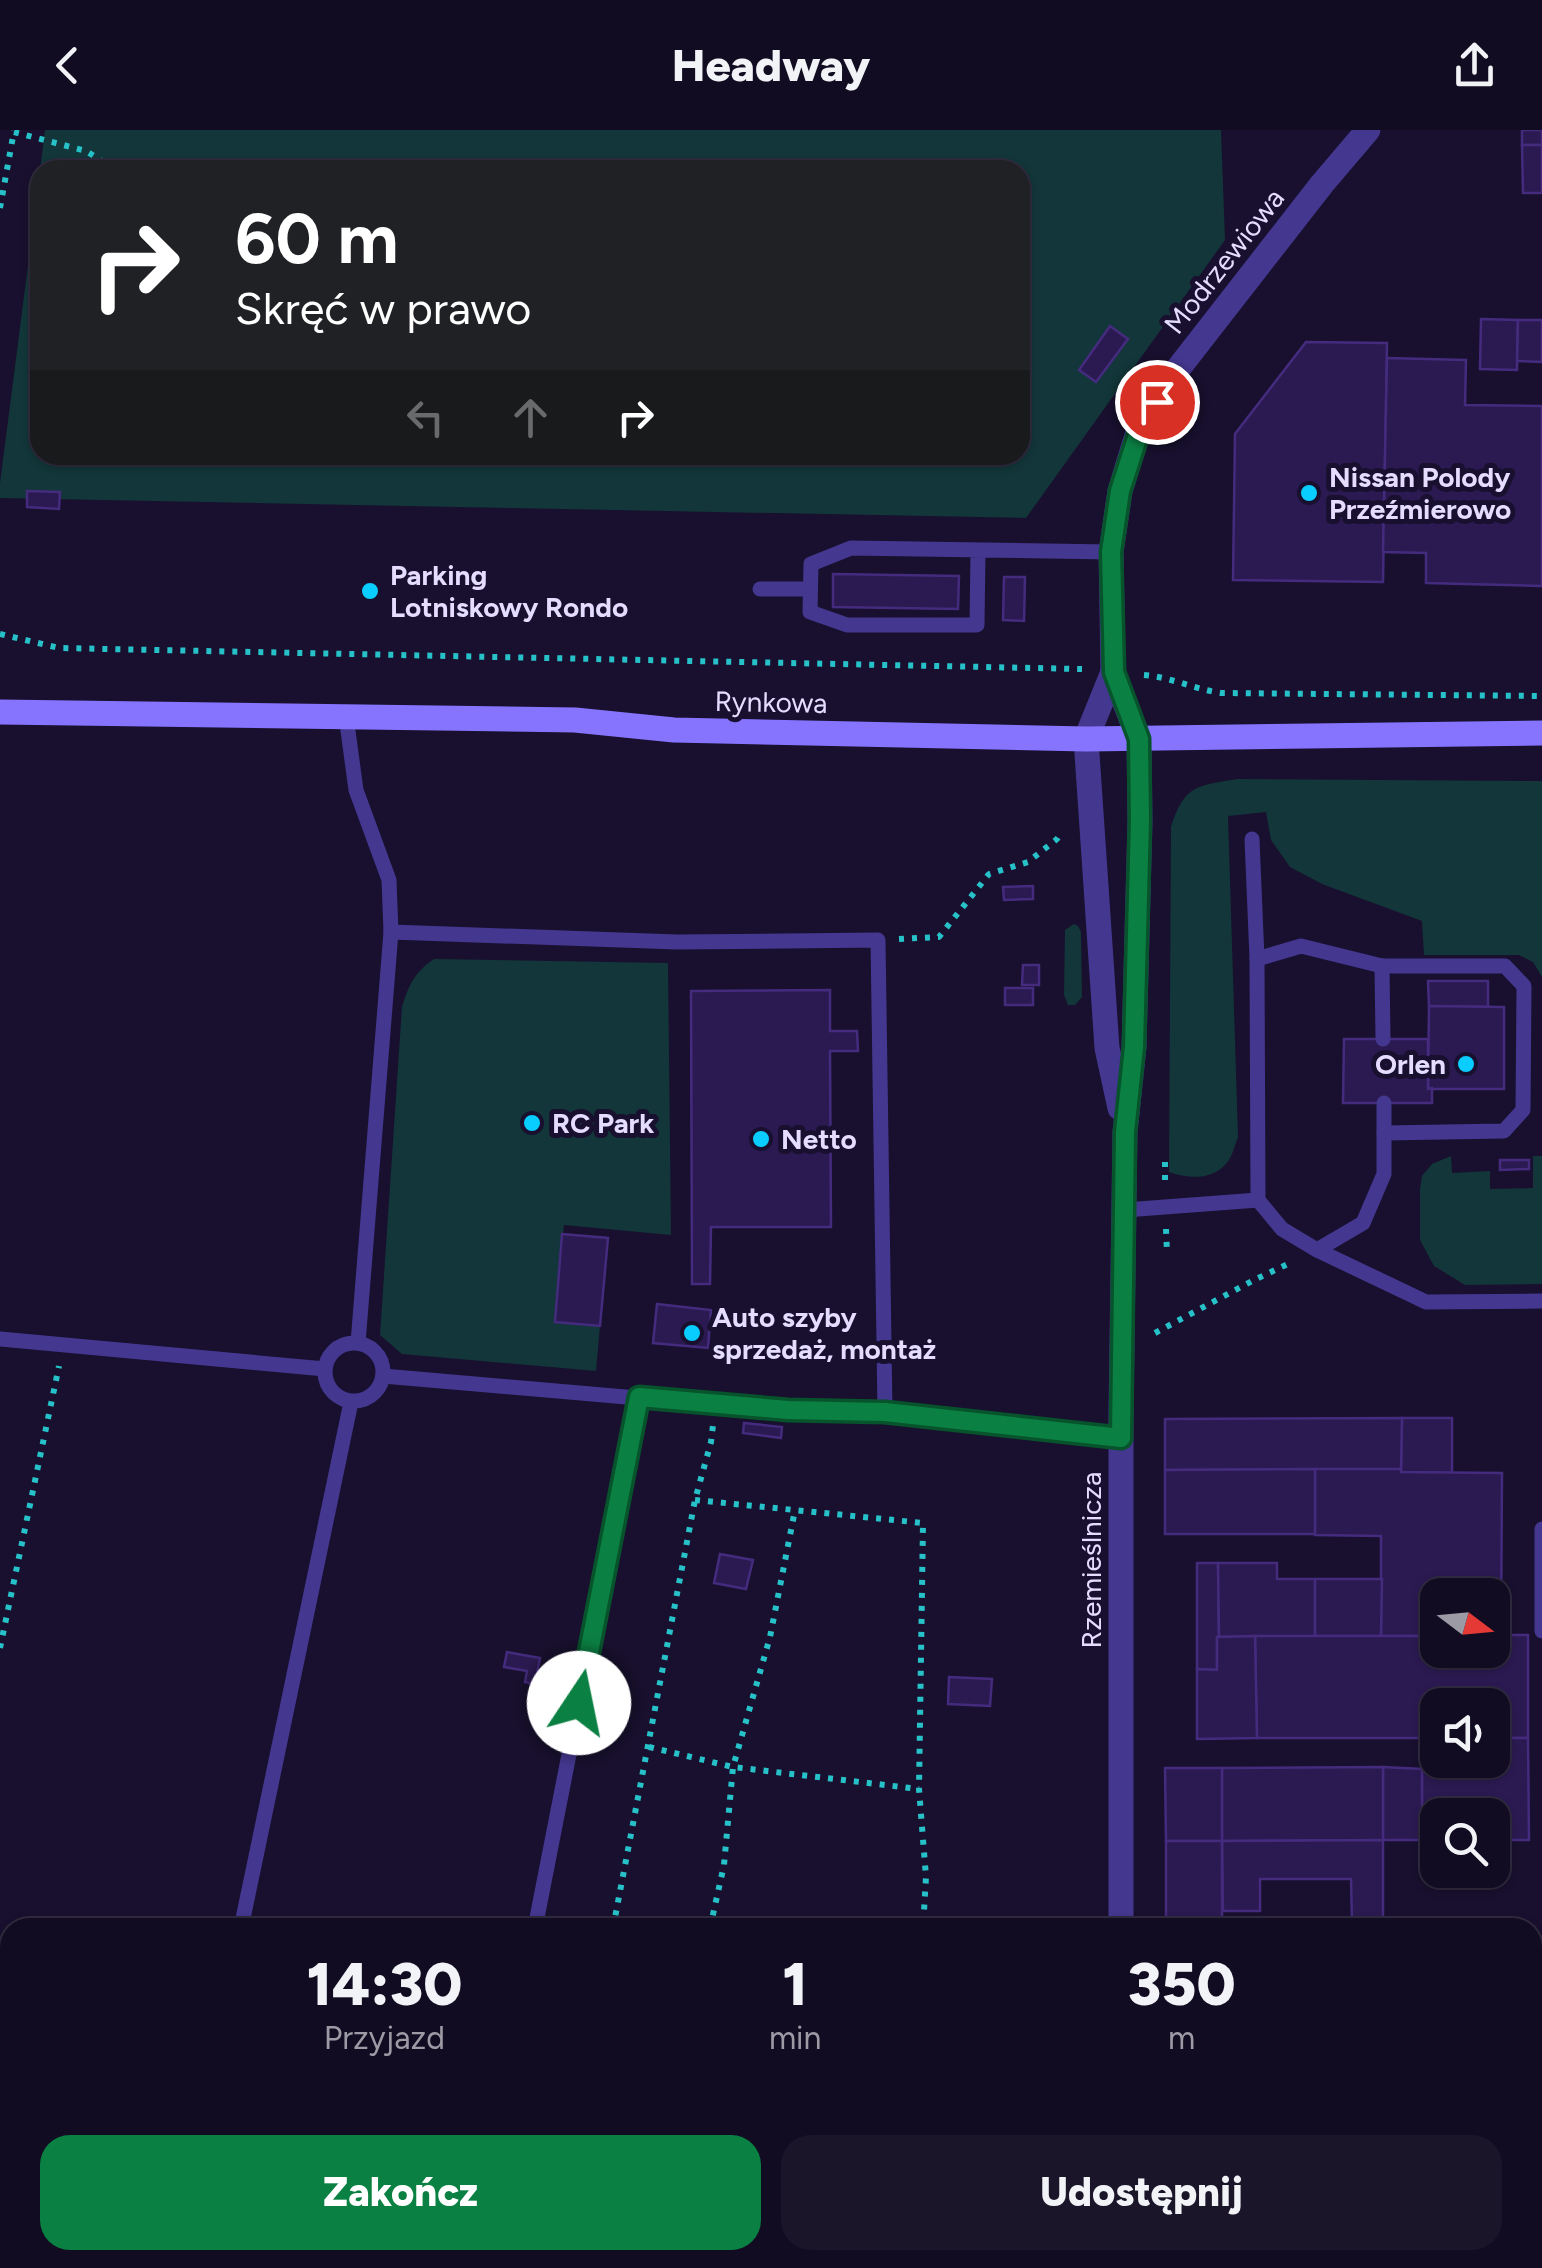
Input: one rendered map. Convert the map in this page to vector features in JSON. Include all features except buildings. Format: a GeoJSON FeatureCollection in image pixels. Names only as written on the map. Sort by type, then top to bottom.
{"type":"FeatureCollection","features":[{"type":"Feature","properties":{"kind":"street","name":"Modrzewiowa"},"geometry":{"type":"LineString","coordinates":[[1139,739],[1114,672],[1111,552],[1120,491],[1140,429],[1174,374],[1368,130]]}},
{"type":"Feature","properties":{"kind":"street","name":"Modrzewiowa"},"geometry":{"type":"LineString","coordinates":[[1086,739],[1114,672]]}},
{"type":"Feature","properties":{"kind":"street","name":"Rynkowa"},"geometry":{"type":"LineString","coordinates":[[0,712],[574,720],[674,730],[1086,739],[1542,733]]}},
{"type":"Feature","properties":{"kind":"street","name":"Rzemieślnicza"},"geometry":{"type":"LineString","coordinates":[[1086,739],[1107,1048],[1125,1132]]}},
{"type":"Feature","properties":{"kind":"street","name":"Rzemieślnicza"},"geometry":{"type":"LineString","coordinates":[[1121,1918],[1125,1132],[1134,1047],[1139,739]]}},
{"type":"Feature","properties":{"kind":"lane"},"geometry":{"type":"LineString","coordinates":[[978,550],[977,626],[847,624],[810,612],[811,564],[851,548],[1111,552]]}},
{"type":"Feature","properties":{"kind":"lane"},"geometry":{"type":"LineString","coordinates":[[760,588],[810,588]]}},
{"type":"Feature","properties":{"kind":"lane"},"geometry":{"type":"LineString","coordinates":[[346,716],[356,790],[389,880],[391,932],[358,1343]]}},
{"type":"Feature","properties":{"kind":"lane"},"geometry":{"type":"LineString","coordinates":[[1252,839],[1257,959],[1258,1200],[1282,1229],[1426,1302],[1542,1301]]}},
{"type":"Feature","properties":{"kind":"lane"},"geometry":{"type":"LineString","coordinates":[[391,932],[677,942],[878,940],[885,1412]]}},
{"type":"Feature","properties":{"kind":"lane"},"geometry":{"type":"LineString","coordinates":[[1257,959],[1301,946],[1382,966],[1505,966],[1524,986],[1523,1110],[1504,1131],[1384,1132]]}},
{"type":"Feature","properties":{"kind":"lane"},"geometry":{"type":"LineString","coordinates":[[1382,966],[1383,1040]]}},
{"type":"Feature","properties":{"kind":"lane"},"geometry":{"type":"LineString","coordinates":[[1317,1250],[1363,1223],[1384,1174],[1384,1103]]}},
{"type":"Feature","properties":{"kind":"lane"},"geometry":{"type":"LineString","coordinates":[[1125,1210],[1258,1200]]}},
{"type":"Feature","properties":{"kind":"lane"},"geometry":{"type":"LineString","coordinates":[[0,1340],[325,1369]]}},
{"type":"Feature","properties":{"kind":"lane"},"geometry":{"type":"LineString","coordinates":[[348,1343],[358,1343],[374,1351],[384,1367],[384,1376],[376,1393],[360,1402],[350,1402],[334,1394],[325,1369],[333,1352],[348,1343]]}},
{"type":"Feature","properties":{"kind":"lane"},"geometry":{"type":"LineString","coordinates":[[384,1376],[788,1410],[885,1412],[1121,1438]]}},
{"type":"Feature","properties":{"kind":"lane"},"geometry":{"type":"LineString","coordinates":[[537,1918],[639,1397]]}},
{"type":"Feature","properties":{"kind":"lane"},"geometry":{"type":"LineString","coordinates":[[243,1918],[350,1402]]}},
{"type":"Feature","properties":{"kind":"lane"},"geometry":{"type":"LineString","coordinates":[[1542,1529],[1542,1631]]}},
{"type":"Feature","properties":{"kind":"path"},"geometry":{"type":"LineString","coordinates":[[0,208],[14,131],[86,151],[100,160]]}},
{"type":"Feature","properties":{"kind":"path"},"geometry":{"type":"LineString","coordinates":[[0,634],[59,648],[1081,668]]}},
{"type":"Feature","properties":{"kind":"path"},"geometry":{"type":"LineString","coordinates":[[1152,676],[1199,690],[1221,692],[1542,696]]}},
{"type":"Feature","properties":{"kind":"path"},"geometry":{"type":"LineString","coordinates":[[878,940],[939,936],[989,874],[1028,862],[1057,839],[1069,822]]}},
{"type":"Feature","properties":{"kind":"path"},"geometry":{"type":"LineString","coordinates":[[1156,1333],[1317,1250]]}},
{"type":"Feature","properties":{"kind":"path"},"geometry":{"type":"LineString","coordinates":[[0,1648],[64,1345]]}},
{"type":"Feature","properties":{"kind":"path"},"geometry":{"type":"LineString","coordinates":[[616,1918],[695,1500],[712,1442],[716,1404]]}},
{"type":"Feature","properties":{"kind":"path"},"geometry":{"type":"LineString","coordinates":[[695,1500],[923,1523],[920,1789],[926,1877],[924,1918]]}},
{"type":"Feature","properties":{"kind":"path"},"geometry":{"type":"LineString","coordinates":[[712,1918],[724,1865],[734,1767],[770,1638],[794,1510]]}},
{"type":"Feature","properties":{"kind":"path"},"geometry":{"type":"LineString","coordinates":[[649,1747],[734,1767],[920,1789]]}},
{"type":"Feature","properties":{"kind":"green space"},"geometry":{"type":"Polygon","coordinates":[[[45,130],[1221,130],[1225,240],[1026,518],[0,498],[30,250],[30,465],[1030,465],[1030,160],[41,160],[45,130]]]}},
{"type":"Feature","properties":{"kind":"green space"},"geometry":{"type":"Polygon","coordinates":[[[1237,779],[1542,781],[1542,977],[1533,962],[1519,955],[1424,955],[1422,921],[1322,884],[1290,867],[1271,840],[1266,812],[1228,816],[1238,1137],[1230,1158],[1217,1172],[1185,1176],[1169,1172],[1171,827],[1187,795],[1202,786],[1237,779]]]}},
{"type":"Feature","properties":{"kind":"green space"},"geometry":{"type":"Polygon","coordinates":[[[1074,924],[1081,932],[1082,997],[1075,1005],[1068,1005],[1064,995],[1065,930],[1074,924]]]}},
{"type":"Feature","properties":{"kind":"green space","name":"RC Park"},"geometry":{"type":"Polygon","coordinates":[[[434,959],[668,963],[671,1235],[564,1225],[555,1321],[600,1326],[596,1371],[402,1354],[380,1335],[402,1007],[413,979],[434,959]]]}},
{"type":"Feature","properties":{"kind":"green space"},"geometry":{"type":"Polygon","coordinates":[[[1451,1156],[1452,1173],[1490,1171],[1490,1189],[1533,1188],[1533,1156],[1542,1156],[1542,1284],[1465,1285],[1434,1266],[1420,1240],[1422,1176],[1432,1164],[1451,1156]]]}},
{"type":"Feature","properties":{"kind":"place","name":"Nissan Polody Przeźmierowo"},"geometry":{"type":"Point","coordinates":[1309,493]}},
{"type":"Feature","properties":{"kind":"place","name":"Parking Lotniskowy Rondo"},"geometry":{"type":"Point","coordinates":[370,591]}},
{"type":"Feature","properties":{"kind":"place","name":"Orlen"},"geometry":{"type":"Point","coordinates":[1466,1064]}},
{"type":"Feature","properties":{"kind":"place","name":"RC Park"},"geometry":{"type":"Point","coordinates":[532,1123]}},
{"type":"Feature","properties":{"kind":"place","name":"Netto"},"geometry":{"type":"Point","coordinates":[761,1139]}},
{"type":"Feature","properties":{"kind":"place","name":"Auto szyby sprzedaż, montaż"},"geometry":{"type":"Point","coordinates":[692,1333]}},
{"type":"Feature","properties":{"kind":"route"},"geometry":{"type":"LineString","coordinates":[[579,1703],[639,1397],[788,1410],[885,1412],[1121,1438],[1125,1132],[1134,1047],[1140,821],[1139,739],[1114,672],[1111,552],[1120,491],[1140,429],[1157,402]]}}]}
